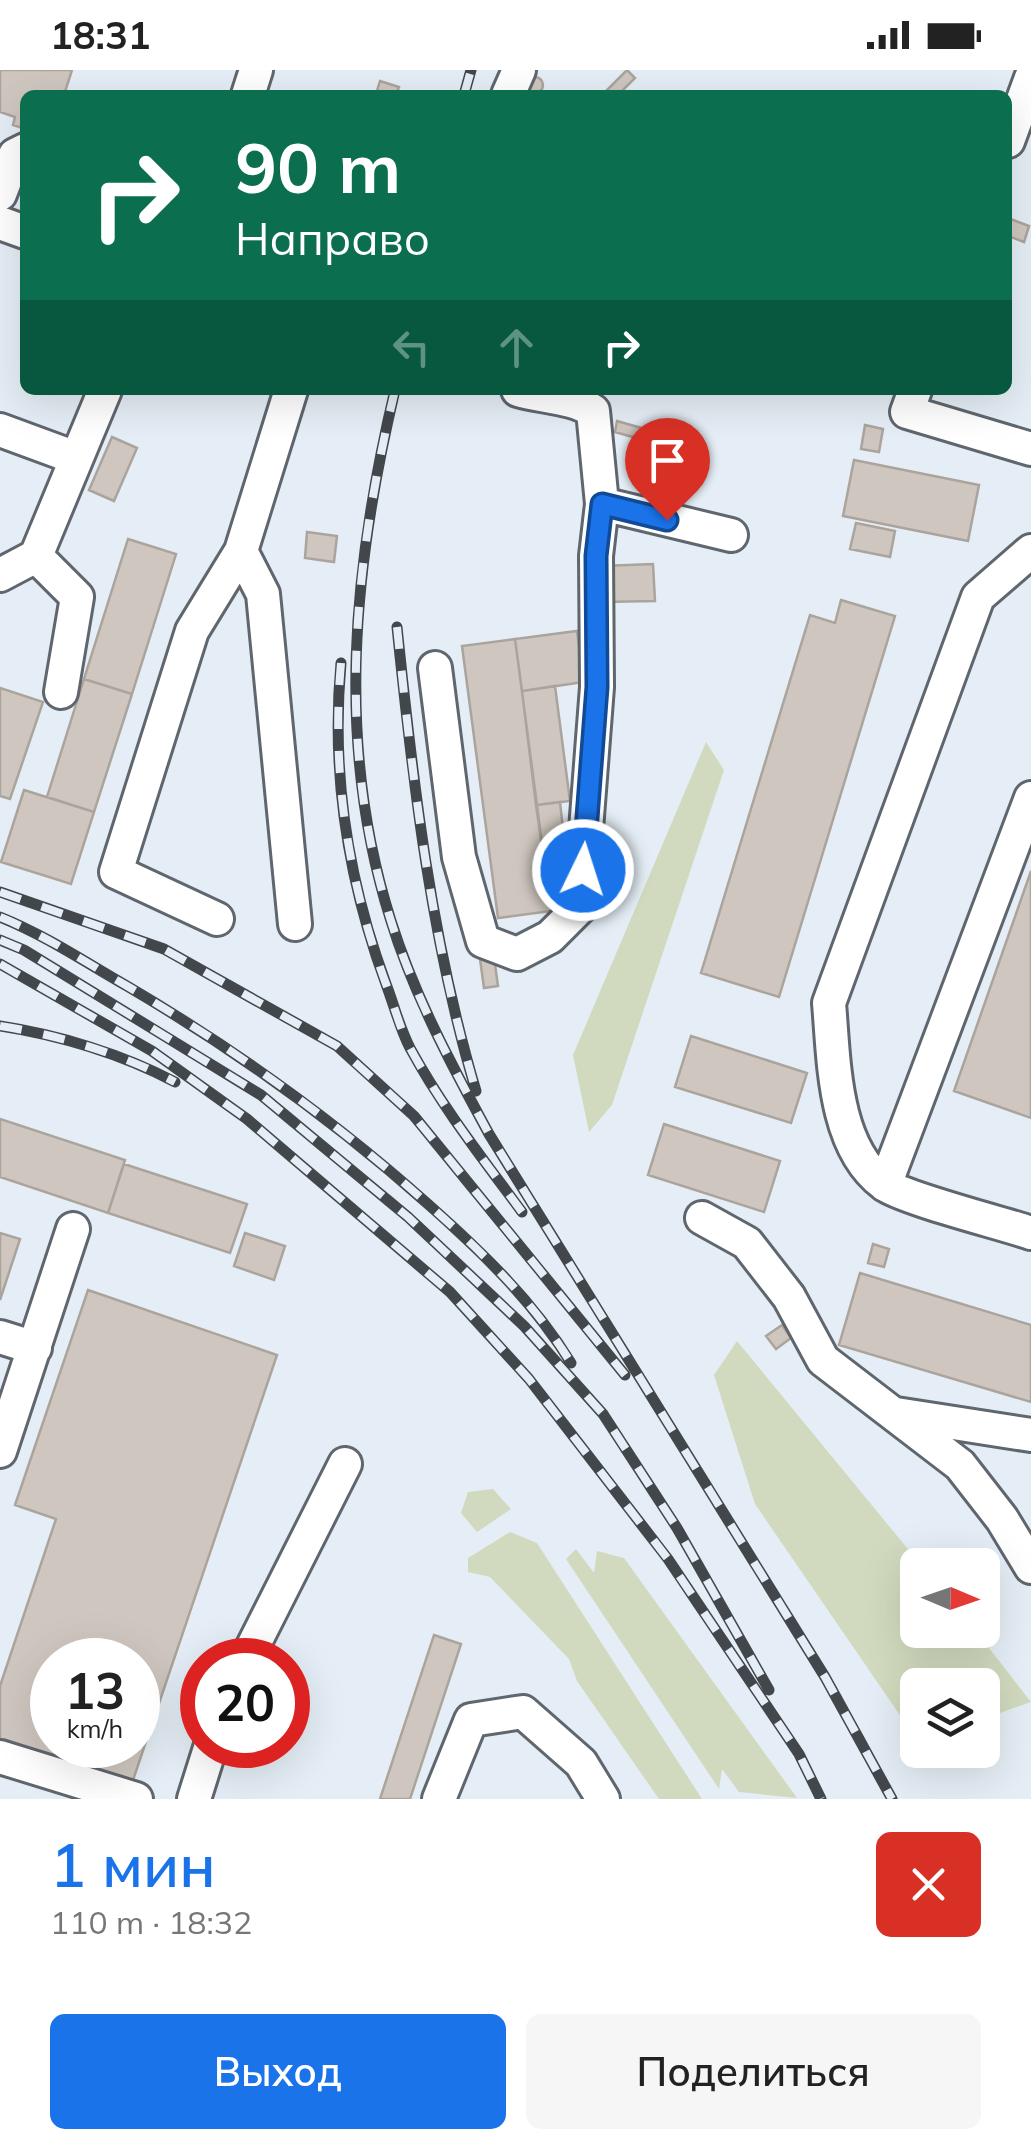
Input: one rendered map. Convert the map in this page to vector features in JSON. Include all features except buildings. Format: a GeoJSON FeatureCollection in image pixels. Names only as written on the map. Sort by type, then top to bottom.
{"type":"FeatureCollection","features":[{"type":"Feature","properties":{"kind":"street"},"geometry":{"type":"LineString","coordinates":[[1012,130],[1031,78]]}},
{"type":"Feature","properties":{"kind":"street"},"geometry":{"type":"LineString","coordinates":[[0,194],[14,155],[20,152]]}},
{"type":"Feature","properties":{"kind":"street"},"geometry":{"type":"LineString","coordinates":[[0,575],[36,556],[103,395]]}},
{"type":"Feature","properties":{"kind":"street"},"geometry":{"type":"LineString","coordinates":[[217,919],[116,872],[192,631],[241,551],[289,395]]}},
{"type":"Feature","properties":{"kind":"street"},"geometry":{"type":"LineString","coordinates":[[435,668],[458,856],[483,941],[516,954],[550,937],[580,907],[597,687],[596,556],[602,504],[598,427],[588,396],[560,402],[536,395]]}},
{"type":"Feature","properties":{"kind":"street"},"geometry":{"type":"LineString","coordinates":[[913,395],[907,412],[1031,449]]}},
{"type":"Feature","properties":{"kind":"street"},"geometry":{"type":"LineString","coordinates":[[0,430],[76,458]]}},
{"type":"Feature","properties":{"kind":"street"},"geometry":{"type":"LineString","coordinates":[[602,504],[731,535]]}},
{"type":"Feature","properties":{"kind":"street"},"geometry":{"type":"LineString","coordinates":[[241,551],[264,594],[295,924]]}},
{"type":"Feature","properties":{"kind":"street"},"geometry":{"type":"LineString","coordinates":[[1031,551],[978,598],[829,1003],[835,1070],[852,1146],[884,1185],[1031,1233]]}},
{"type":"Feature","properties":{"kind":"street"},"geometry":{"type":"LineString","coordinates":[[36,556],[77,598],[61,692]]}},
{"type":"Feature","properties":{"kind":"street"},"geometry":{"type":"LineString","coordinates":[[884,1185],[1031,798]]}},
{"type":"Feature","properties":{"kind":"street"},"geometry":{"type":"LineString","coordinates":[[702,1218],[748,1243],[789,1297],[822,1360],[960,1466],[1017,1519],[1031,1567]]}},
{"type":"Feature","properties":{"kind":"street"},"geometry":{"type":"LineString","coordinates":[[0,1451],[73,1228]]}},
{"type":"Feature","properties":{"kind":"street"},"geometry":{"type":"LineString","coordinates":[[0,1336],[35,1348]]}},
{"type":"Feature","properties":{"kind":"street"},"geometry":{"type":"LineString","coordinates":[[892,1413],[1031,1435]]}},
{"type":"Feature","properties":{"kind":"street"},"geometry":{"type":"LineString","coordinates":[[257,1638],[345,1464]]}},
{"type":"Feature","properties":{"kind":"street"},"geometry":{"type":"LineString","coordinates":[[439,1799],[471,1720],[523,1712],[581,1763],[603,1799]]}},
{"type":"Feature","properties":{"kind":"street"},"geometry":{"type":"LineString","coordinates":[[0,1757],[136,1799]]}},
{"type":"Feature","properties":{"kind":"street"},"geometry":{"type":"LineString","coordinates":[[194,1799],[203,1768]]}},
{"type":"Feature","properties":{"kind":"green space"},"geometry":{"type":"Polygon","coordinates":[[[706,742],[724,770],[612,1105],[589,1132],[573,1055],[706,742]]]}},
{"type":"Feature","properties":{"kind":"green space"},"geometry":{"type":"Polygon","coordinates":[[[737,1341],[907,1548],[900,1548],[900,1648],[989,1648],[1031,1702],[1000,1713],[1000,1668],[900,1668],[900,1715],[755,1504],[714,1375],[737,1341]]]}},
{"type":"Feature","properties":{"kind":"green space"},"geometry":{"type":"Polygon","coordinates":[[[493,1489],[511,1509],[477,1532],[461,1513],[468,1492],[493,1489]]]}},
{"type":"Feature","properties":{"kind":"green space"},"geometry":{"type":"Polygon","coordinates":[[[510,1532],[537,1543],[702,1799],[659,1799],[577,1681],[569,1659],[490,1577],[468,1572],[468,1558],[510,1532]]]}},
{"type":"Feature","properties":{"kind":"green space"},"geometry":{"type":"Polygon","coordinates":[[[576,1549],[594,1573],[597,1551],[624,1558],[797,1798],[739,1792],[722,1769],[719,1789],[566,1559],[576,1549]]]}},
{"type":"Feature","properties":{"kind":"railway"},"geometry":{"type":"LineString","coordinates":[[465,90],[471,70]]}},
{"type":"Feature","properties":{"kind":"railway"},"geometry":{"type":"LineString","coordinates":[[394,395],[369,523],[356,656],[362,789],[373,855],[400,949],[435,1030],[489,1134],[825,1677],[892,1799]]}},
{"type":"Feature","properties":{"kind":"railway"},"geometry":{"type":"LineString","coordinates":[[397,627],[435,919],[476,1091]]}},
{"type":"Feature","properties":{"kind":"railway"},"geometry":{"type":"LineString","coordinates":[[341,663],[341,785],[352,866],[373,945],[400,1025],[422,1070],[522,1212]]}},
{"type":"Feature","properties":{"kind":"railway"},"geometry":{"type":"LineString","coordinates":[[0,892],[164,949],[337,1046],[414,1116],[625,1375]]}},
{"type":"Feature","properties":{"kind":"railway"},"geometry":{"type":"LineString","coordinates":[[0,917],[49,940],[167,1010],[321,1116],[394,1174],[488,1260],[524,1298],[571,1363]]}},
{"type":"Feature","properties":{"kind":"railway"},"geometry":{"type":"LineString","coordinates":[[0,940],[24,950],[261,1095],[408,1217],[524,1326],[603,1414],[677,1528],[769,1690]]}},
{"type":"Feature","properties":{"kind":"railway"},"geometry":{"type":"LineString","coordinates":[[0,964],[152,1051],[247,1119],[450,1292],[529,1379],[668,1559],[799,1754],[821,1799]]}},
{"type":"Feature","properties":{"kind":"railway"},"geometry":{"type":"LineString","coordinates":[[0,1026],[90,1047],[175,1082]]}},
{"type":"Feature","properties":{"kind":"route"},"geometry":{"type":"LineString","coordinates":[[583,870],[597,687],[596,556],[602,504],[667,520]]}}]}
